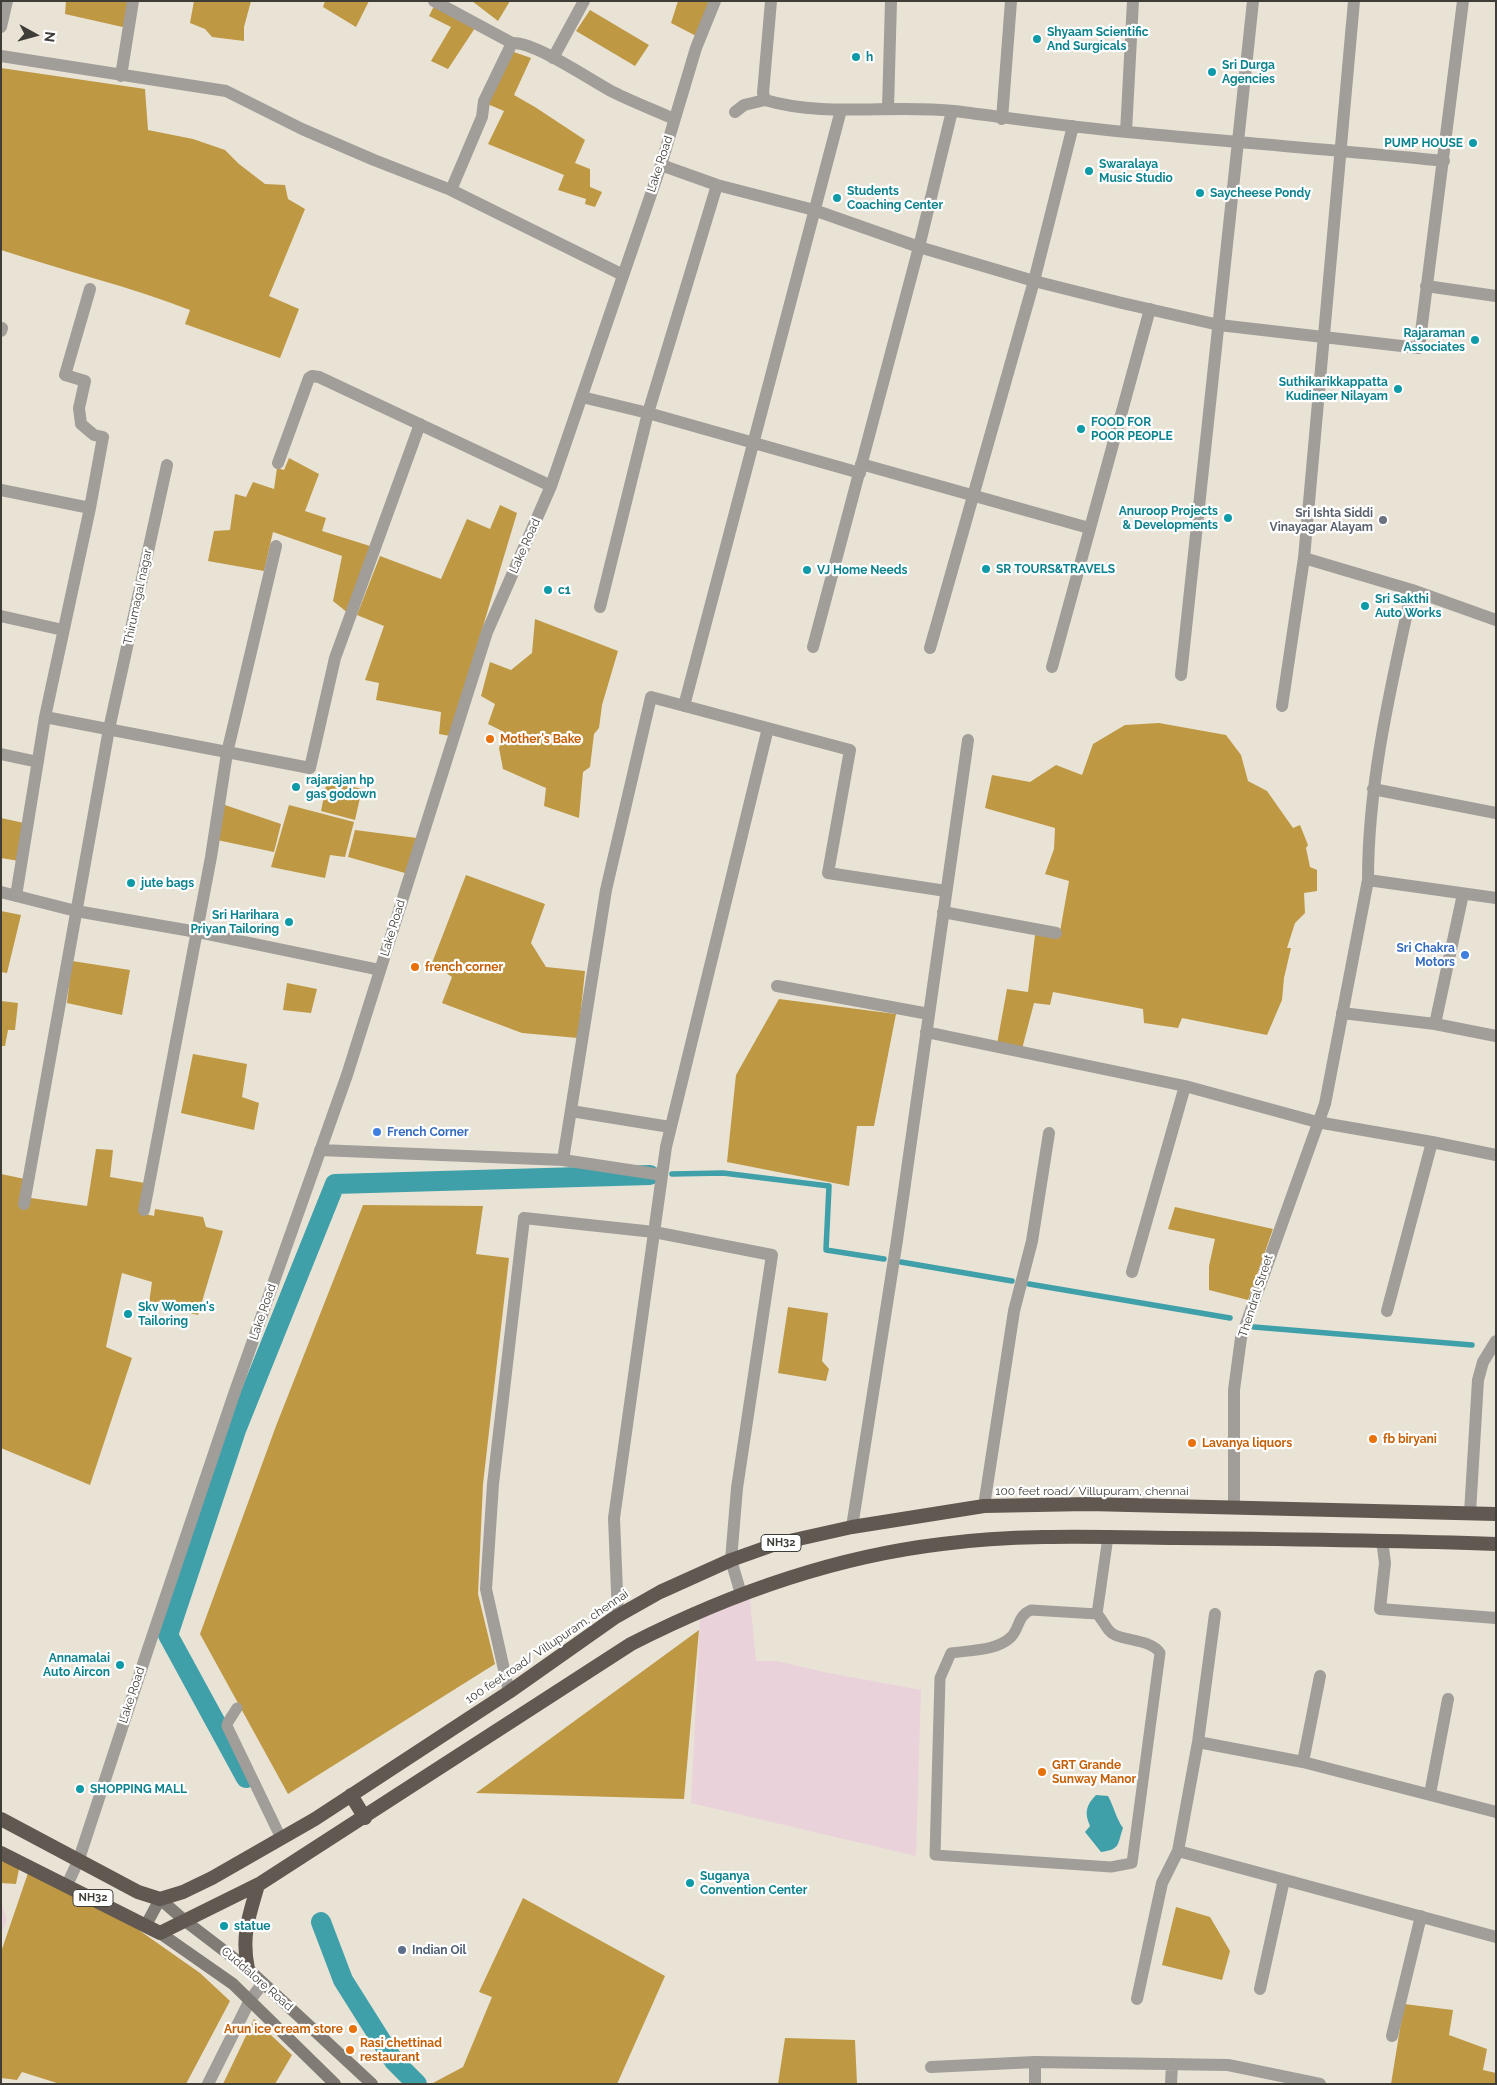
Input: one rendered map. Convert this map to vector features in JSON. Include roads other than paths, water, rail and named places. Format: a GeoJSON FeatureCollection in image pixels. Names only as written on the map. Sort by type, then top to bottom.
{"type":"FeatureCollection","features":[{"type":"Feature","properties":{"kind":"highway","name":"100 feet road/ Villupuram, chennai"},"geometry":{"type":"LineString","coordinates":[[160,1899],[183,1892],[212,1878],[351,1796],[509,1692],[618,1616],[660,1592],[731,1560],[776,1544],[852,1527],[984,1506],[1088,1504],[1496,1514]]}},
{"type":"Feature","properties":{"kind":"highway"},"geometry":{"type":"LineString","coordinates":[[160,1933],[258,1885],[631,1644],[682,1618],[741,1594],[820,1569],[876,1555],[941,1544],[1002,1538],[1108,1537],[1382,1540],[1496,1544]]}},
{"type":"Feature","properties":{"kind":"highway"},"geometry":{"type":"LineString","coordinates":[[351,1796],[364,1818]]}},
{"type":"Feature","properties":{"kind":"highway","name":"NH32"},"geometry":{"type":"LineString","coordinates":[[1,1820],[79,1859],[138,1892],[160,1899]]}},
{"type":"Feature","properties":{"kind":"highway","name":"NH32"},"geometry":{"type":"LineString","coordinates":[[1,1853],[146,1924],[160,1933]]}},
{"type":"Feature","properties":{"kind":"highway"},"geometry":{"type":"LineString","coordinates":[[248,1969],[244,1950],[245,1929],[258,1885]]}},
{"type":"Feature","properties":{"kind":"main road","name":"Cuddalore Road"},"geometry":{"type":"LineString","coordinates":[[160,1899],[248,1969],[372,2084]]}},
{"type":"Feature","properties":{"kind":"main road"},"geometry":{"type":"LineString","coordinates":[[146,1924],[160,1899]]}},
{"type":"Feature","properties":{"kind":"main road","name":"Cuddalore Road"},"geometry":{"type":"LineString","coordinates":[[160,1933],[227,1980],[250,2000],[335,2084]]}},
{"type":"Feature","properties":{"kind":"street"},"geometry":{"type":"LineString","coordinates":[[1,27],[7,1]]}},
{"type":"Feature","properties":{"kind":"street"},"geometry":{"type":"LineString","coordinates":[[121,76],[133,1]]}},
{"type":"Feature","properties":{"kind":"street"},"geometry":{"type":"LineString","coordinates":[[434,1],[512,43],[520,43],[553,58],[613,92],[674,119]]}},
{"type":"Feature","properties":{"kind":"street"},"geometry":{"type":"LineString","coordinates":[[553,58],[584,1]]}},
{"type":"Feature","properties":{"kind":"street","name":"Lake Road"},"geometry":{"type":"LineString","coordinates":[[67,1885],[79,1859],[159,1616],[347,1075],[486,632],[551,486],[661,165],[696,48],[715,1]]}},
{"type":"Feature","properties":{"kind":"street"},"geometry":{"type":"LineString","coordinates":[[765,100],[762,93],[770,1]]}},
{"type":"Feature","properties":{"kind":"street"},"geometry":{"type":"LineString","coordinates":[[888,108],[891,1]]}},
{"type":"Feature","properties":{"kind":"street"},"geometry":{"type":"LineString","coordinates":[[1002,118],[1011,1]]}},
{"type":"Feature","properties":{"kind":"street"},"geometry":{"type":"LineString","coordinates":[[1126,132],[1133,1]]}},
{"type":"Feature","properties":{"kind":"street"},"geometry":{"type":"LineString","coordinates":[[1181,675],[1252,1]]}},
{"type":"Feature","properties":{"kind":"street"},"geometry":{"type":"LineString","coordinates":[[1282,706],[1304,558],[1339,150],[1354,1]]}},
{"type":"Feature","properties":{"kind":"street"},"geometry":{"type":"LineString","coordinates":[[661,165],[717,184],[814,210],[919,248],[1034,281],[1219,325],[1419,348],[1463,1]]}},
{"type":"Feature","properties":{"kind":"street"},"geometry":{"type":"LineString","coordinates":[[451,190],[482,117],[484,101],[512,43]]}},
{"type":"Feature","properties":{"kind":"street"},"geometry":{"type":"LineString","coordinates":[[1,56],[226,92],[302,129],[451,190],[623,275]]}},
{"type":"Feature","properties":{"kind":"street"},"geometry":{"type":"LineString","coordinates":[[735,112],[744,105],[765,100],[776,103],[842,110],[888,108],[952,111],[1126,132],[1444,161]]}},
{"type":"Feature","properties":{"kind":"street"},"geometry":{"type":"LineString","coordinates":[[684,706],[842,110]]}},
{"type":"Feature","properties":{"kind":"street"},"geometry":{"type":"LineString","coordinates":[[813,647],[919,248],[952,111]]}},
{"type":"Feature","properties":{"kind":"street"},"geometry":{"type":"LineString","coordinates":[[930,648],[1034,281],[1073,126]]}},
{"type":"Feature","properties":{"kind":"street"},"geometry":{"type":"LineString","coordinates":[[600,607],[648,413],[717,184]]}},
{"type":"Feature","properties":{"kind":"street"},"geometry":{"type":"LineString","coordinates":[[1426,286],[1496,296]]}},
{"type":"Feature","properties":{"kind":"street"},"geometry":{"type":"LineString","coordinates":[[16,896],[45,717],[90,508],[103,437],[94,435],[81,424],[79,408],[85,381],[64,375],[90,289]]}},
{"type":"Feature","properties":{"kind":"street"},"geometry":{"type":"LineString","coordinates":[[1052,667],[1150,309]]}},
{"type":"Feature","properties":{"kind":"street"},"geometry":{"type":"LineString","coordinates":[[278,463],[308,378],[312,376],[319,377],[551,486]]}},
{"type":"Feature","properties":{"kind":"street"},"geometry":{"type":"LineString","coordinates":[[582,398],[648,413],[754,444],[974,495],[1089,528]]}},
{"type":"Feature","properties":{"kind":"street"},"geometry":{"type":"LineString","coordinates":[[45,717],[310,768],[335,658],[420,424]]}},
{"type":"Feature","properties":{"kind":"street","name":"Thirumagal nagar"},"geometry":{"type":"LineString","coordinates":[[24,1204],[109,729],[168,464]]}},
{"type":"Feature","properties":{"kind":"street"},"geometry":{"type":"LineString","coordinates":[[1,490],[90,508]]}},
{"type":"Feature","properties":{"kind":"street"},"geometry":{"type":"LineString","coordinates":[[144,1210],[211,857],[227,753],[276,546]]}},
{"type":"Feature","properties":{"kind":"street"},"geometry":{"type":"LineString","coordinates":[[1304,558],[1412,590],[1496,620]]}},
{"type":"Feature","properties":{"kind":"street","name":"Thendral Street"},"geometry":{"type":"LineString","coordinates":[[1234,1507],[1234,1390],[1241,1338],[1324,1104],[1368,880],[1368,851],[1373,789],[1391,685],[1412,590]]}},
{"type":"Feature","properties":{"kind":"street"},"geometry":{"type":"LineString","coordinates":[[1,616],[64,630]]}},
{"type":"Feature","properties":{"kind":"street"},"geometry":{"type":"LineString","coordinates":[[563,1160],[606,890],[651,697],[850,750],[828,873],[946,891]]}},
{"type":"Feature","properties":{"kind":"street"},"geometry":{"type":"LineString","coordinates":[[618,1616],[614,1518],[670,1127],[768,728]]}},
{"type":"Feature","properties":{"kind":"street"},"geometry":{"type":"LineString","coordinates":[[852,1527],[897,1240],[968,740]]}},
{"type":"Feature","properties":{"kind":"street"},"geometry":{"type":"LineString","coordinates":[[1,754],[38,762]]}},
{"type":"Feature","properties":{"kind":"street"},"geometry":{"type":"LineString","coordinates":[[1373,789],[1496,813]]}},
{"type":"Feature","properties":{"kind":"street"},"geometry":{"type":"LineString","coordinates":[[1368,880],[1496,898]]}},
{"type":"Feature","properties":{"kind":"street"},"geometry":{"type":"LineString","coordinates":[[1,892],[76,911],[197,932],[380,970]]}},
{"type":"Feature","properties":{"kind":"street"},"geometry":{"type":"LineString","coordinates":[[1435,1024],[1462,894]]}},
{"type":"Feature","properties":{"kind":"street"},"geometry":{"type":"LineString","coordinates":[[943,912],[1056,933]]}},
{"type":"Feature","properties":{"kind":"street"},"geometry":{"type":"LineString","coordinates":[[777,986],[929,1014]]}},
{"type":"Feature","properties":{"kind":"street"},"geometry":{"type":"LineString","coordinates":[[1342,1013],[1435,1024],[1496,1036]]}},
{"type":"Feature","properties":{"kind":"street"},"geometry":{"type":"LineString","coordinates":[[926,1032],[1186,1086],[1317,1122],[1496,1155]]}},
{"type":"Feature","properties":{"kind":"street"},"geometry":{"type":"LineString","coordinates":[[1132,1272],[1186,1086]]}},
{"type":"Feature","properties":{"kind":"street"},"geometry":{"type":"LineString","coordinates":[[571,1111],[670,1127]]}},
{"type":"Feature","properties":{"kind":"street"},"geometry":{"type":"LineString","coordinates":[[984,1506],[1014,1312],[1032,1241],[1049,1133]]}},
{"type":"Feature","properties":{"kind":"street"},"geometry":{"type":"LineString","coordinates":[[1386,1311],[1432,1142]]}},
{"type":"Feature","properties":{"kind":"street"},"geometry":{"type":"LineString","coordinates":[[320,1150],[563,1160],[662,1175]]}},
{"type":"Feature","properties":{"kind":"street"},"geometry":{"type":"LineString","coordinates":[[509,1692],[486,1589],[492,1484],[524,1218],[654,1232],[772,1255],[737,1488],[731,1560],[741,1594]]}},
{"type":"Feature","properties":{"kind":"street"},"geometry":{"type":"LineString","coordinates":[[1470,1513],[1478,1380],[1483,1362],[1496,1341]]}},
{"type":"Feature","properties":{"kind":"street"},"geometry":{"type":"LineString","coordinates":[[1382,1540],[1385,1563],[1380,1609],[1496,1618]]}},
{"type":"Feature","properties":{"kind":"street"},"geometry":{"type":"LineString","coordinates":[[1137,1999],[1162,1883],[1178,1852],[1198,1742],[1215,1614]]}},
{"type":"Feature","properties":{"kind":"street"},"geometry":{"type":"LineString","coordinates":[[1303,1762],[1320,1676]]}},
{"type":"Feature","properties":{"kind":"street"},"geometry":{"type":"LineString","coordinates":[[1430,1794],[1448,1699]]}},
{"type":"Feature","properties":{"kind":"street"},"geometry":{"type":"LineString","coordinates":[[1198,1742],[1303,1762],[1496,1812]]}},
{"type":"Feature","properties":{"kind":"street"},"geometry":{"type":"LineString","coordinates":[[1178,1852],[1496,1937]]}},
{"type":"Feature","properties":{"kind":"street"},"geometry":{"type":"LineString","coordinates":[[1260,1989],[1284,1880]]}},
{"type":"Feature","properties":{"kind":"street"},"geometry":{"type":"LineString","coordinates":[[1392,2036],[1421,1916]]}},
{"type":"Feature","properties":{"kind":"street"},"geometry":{"type":"LineString","coordinates":[[208,2084],[250,2000],[264,1983]]}},
{"type":"Feature","properties":{"kind":"street"},"geometry":{"type":"LineString","coordinates":[[1034,2062],[1035,2084]]}},
{"type":"Feature","properties":{"kind":"street"},"geometry":{"type":"LineString","coordinates":[[932,2066],[1034,2062],[1228,2066],[1320,2084]]}},
{"type":"Feature","properties":{"kind":"street"},"geometry":{"type":"LineString","coordinates":[[1172,2064],[1172,2084]]}},
{"type":"Feature","properties":{"kind":"lane"},"geometry":{"type":"LineString","coordinates":[[1097,1614],[1031,1610],[1024,1613],[1012,1637],[999,1646],[951,1653],[940,1678],[935,1855],[1111,1868],[1132,1863],[1160,1653],[1153,1646],[1109,1632],[1097,1614],[1108,1537]]}},
{"type":"Feature","properties":{"kind":"lane"},"geometry":{"type":"LineString","coordinates":[[237,1708],[227,1726],[282,1838]]}},
{"type":"Feature","properties":{"kind":"water"},"geometry":{"type":"Polygon","coordinates":[[[1096,1795],[1108,1796],[1123,1828],[1115,1848],[1101,1852],[1085,1832],[1090,1826],[1087,1809],[1096,1795]]]}},
{"type":"Feature","properties":{"kind":"waterway"},"geometry":{"type":"LineString","coordinates":[[672,1174],[723,1173],[829,1186],[826,1250],[884,1259]]}},
{"type":"Feature","properties":{"kind":"waterway"},"geometry":{"type":"LineString","coordinates":[[246,1778],[168,1635],[236,1430],[335,1184],[650,1175]]}},
{"type":"Feature","properties":{"kind":"waterway"},"geometry":{"type":"LineString","coordinates":[[901,1262],[1012,1281]]}},
{"type":"Feature","properties":{"kind":"waterway"},"geometry":{"type":"LineString","coordinates":[[1029,1284],[1230,1318]]}},
{"type":"Feature","properties":{"kind":"waterway"},"geometry":{"type":"LineString","coordinates":[[1254,1327],[1472,1345]]}},
{"type":"Feature","properties":{"kind":"waterway"},"geometry":{"type":"LineString","coordinates":[[321,1922],[343,1980],[394,2061],[417,2084]]}},
{"type":"Feature","properties":{"kind":"place","name":"Shyaam Scientific And Surgicals"},"geometry":{"type":"Point","coordinates":[1037,39]}},
{"type":"Feature","properties":{"kind":"place","name":"h"},"geometry":{"type":"Point","coordinates":[856,57]}},
{"type":"Feature","properties":{"kind":"place","name":"Sri Durga Agencies"},"geometry":{"type":"Point","coordinates":[1212,72]}},
{"type":"Feature","properties":{"kind":"place","name":"PUMP HOUSE"},"geometry":{"type":"Point","coordinates":[1473,143]}},
{"type":"Feature","properties":{"kind":"place","name":"Swaralaya Music Studio"},"geometry":{"type":"Point","coordinates":[1089,171]}},
{"type":"Feature","properties":{"kind":"place","name":"Saycheese Pondy"},"geometry":{"type":"Point","coordinates":[1200,193]}},
{"type":"Feature","properties":{"kind":"place","name":"Students Coaching Center"},"geometry":{"type":"Point","coordinates":[837,198]}},
{"type":"Feature","properties":{"kind":"place","name":"Rajaraman Associates"},"geometry":{"type":"Point","coordinates":[1475,340]}},
{"type":"Feature","properties":{"kind":"place","name":"Suthikarikkappatta Kudineer Nilayam"},"geometry":{"type":"Point","coordinates":[1398,389]}},
{"type":"Feature","properties":{"kind":"place","name":"FOOD FOR POOR PEOPLE"},"geometry":{"type":"Point","coordinates":[1081,429]}},
{"type":"Feature","properties":{"kind":"place","name":"Anuroop Projects & Developments"},"geometry":{"type":"Point","coordinates":[1228,518]}},
{"type":"Feature","properties":{"kind":"place","name":"Sri Ishta Siddi Vinayagar Alayam"},"geometry":{"type":"Point","coordinates":[1383,520]}},
{"type":"Feature","properties":{"kind":"place","name":"SR TOURS&TRAVELS"},"geometry":{"type":"Point","coordinates":[986,569]}},
{"type":"Feature","properties":{"kind":"place","name":"VJ Home Needs"},"geometry":{"type":"Point","coordinates":[807,570]}},
{"type":"Feature","properties":{"kind":"place","name":"c1"},"geometry":{"type":"Point","coordinates":[548,590]}},
{"type":"Feature","properties":{"kind":"place","name":"Sri Sakthi Auto Works"},"geometry":{"type":"Point","coordinates":[1365,606]}},
{"type":"Feature","properties":{"kind":"place","name":"Mother's Bake"},"geometry":{"type":"Point","coordinates":[490,739]}},
{"type":"Feature","properties":{"kind":"place","name":"rajarajan hp gas godown"},"geometry":{"type":"Point","coordinates":[296,787]}},
{"type":"Feature","properties":{"kind":"place","name":"jute bags"},"geometry":{"type":"Point","coordinates":[131,883]}},
{"type":"Feature","properties":{"kind":"place","name":"Sri Harihara Priyan Tailoring"},"geometry":{"type":"Point","coordinates":[289,922]}},
{"type":"Feature","properties":{"kind":"place","name":"Sri Chakra Motors"},"geometry":{"type":"Point","coordinates":[1465,955]}},
{"type":"Feature","properties":{"kind":"place","name":"french corner"},"geometry":{"type":"Point","coordinates":[415,967]}},
{"type":"Feature","properties":{"kind":"place","name":"French Corner"},"geometry":{"type":"Point","coordinates":[377,1132]}},
{"type":"Feature","properties":{"kind":"place","name":"Skv Women's Tailoring"},"geometry":{"type":"Point","coordinates":[128,1314]}},
{"type":"Feature","properties":{"kind":"place","name":"fb biryani"},"geometry":{"type":"Point","coordinates":[1373,1439]}},
{"type":"Feature","properties":{"kind":"place","name":"Lavanya liquors"},"geometry":{"type":"Point","coordinates":[1192,1443]}},
{"type":"Feature","properties":{"kind":"place","name":"Annamalai Auto Aircon"},"geometry":{"type":"Point","coordinates":[120,1665]}},
{"type":"Feature","properties":{"kind":"place","name":"GRT Grande Sunway Manor"},"geometry":{"type":"Point","coordinates":[1042,1772]}},
{"type":"Feature","properties":{"kind":"place","name":"SHOPPING MALL"},"geometry":{"type":"Point","coordinates":[80,1789]}},
{"type":"Feature","properties":{"kind":"place","name":"Suganya Convention Center"},"geometry":{"type":"Point","coordinates":[690,1883]}},
{"type":"Feature","properties":{"kind":"place","name":"statue"},"geometry":{"type":"Point","coordinates":[224,1926]}},
{"type":"Feature","properties":{"kind":"place","name":"Indian Oil"},"geometry":{"type":"Point","coordinates":[402,1950]}},
{"type":"Feature","properties":{"kind":"place","name":"Arun ice cream store"},"geometry":{"type":"Point","coordinates":[353,2029]}},
{"type":"Feature","properties":{"kind":"place","name":"Rasi chettinad restaurant"},"geometry":{"type":"Point","coordinates":[350,2050]}}]}
